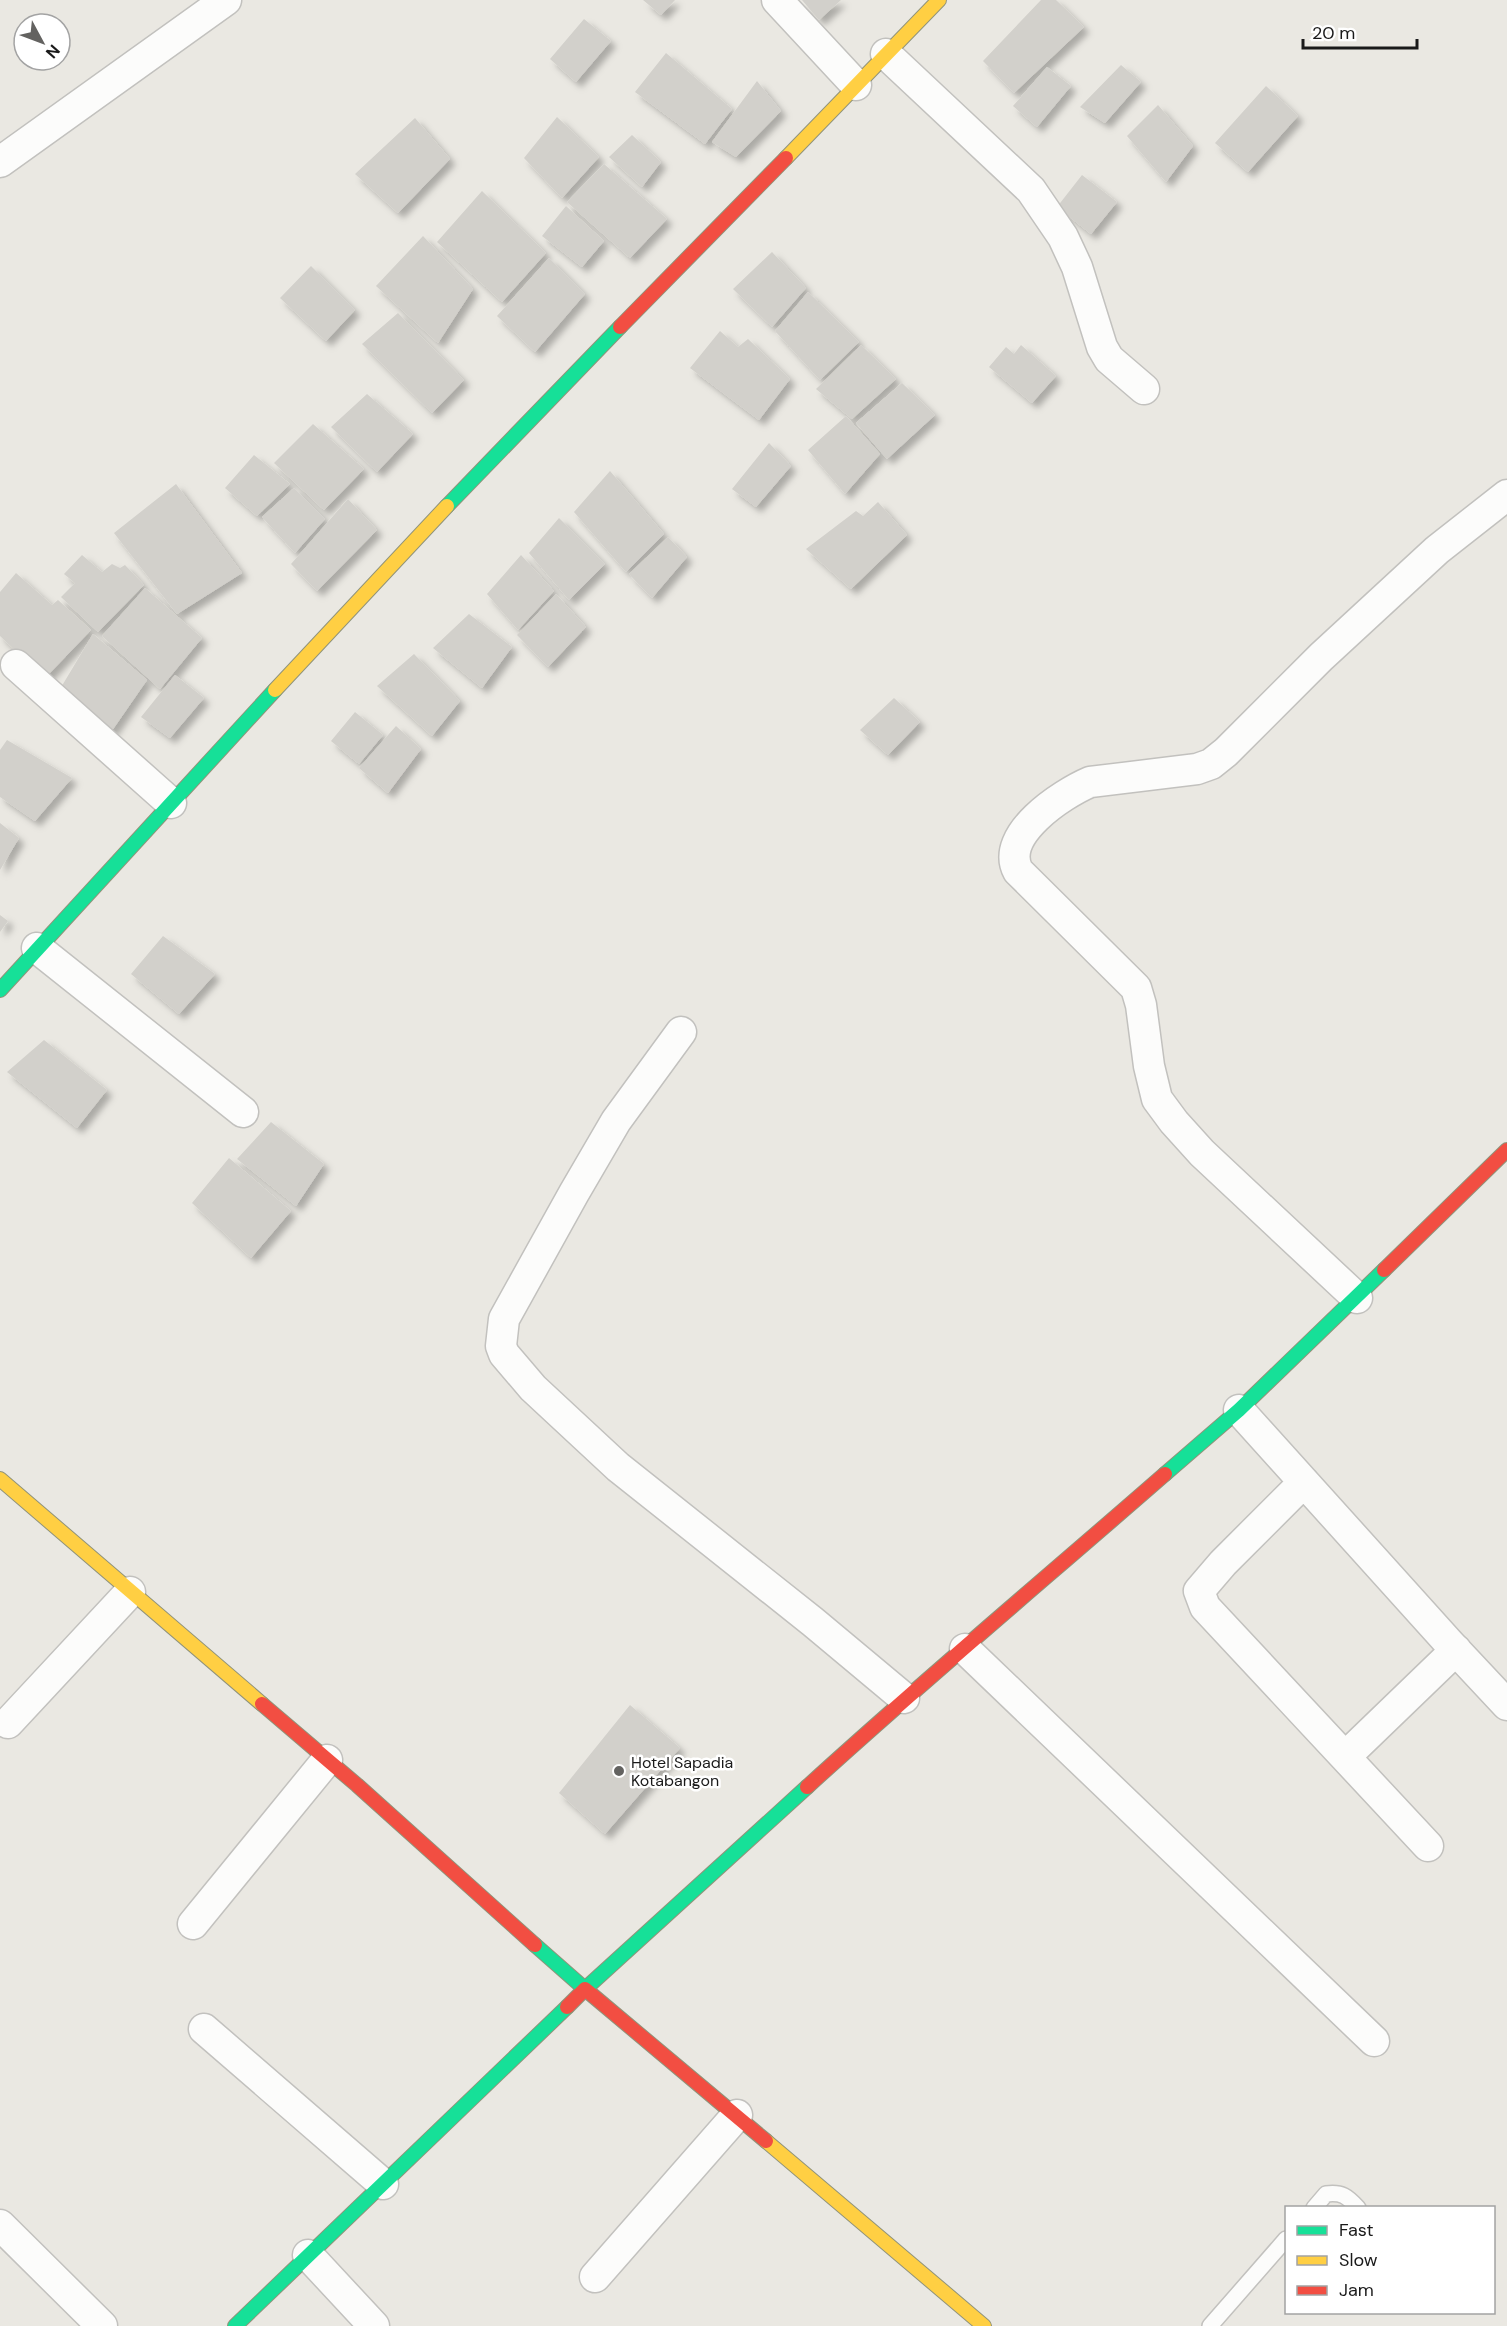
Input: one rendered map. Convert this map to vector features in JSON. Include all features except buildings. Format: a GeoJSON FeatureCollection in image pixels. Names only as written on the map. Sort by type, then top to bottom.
{"type":"FeatureCollection","features":[{"type":"Feature","properties":{"kind":"main road"},"geometry":{"type":"LineString","coordinates":[[0,990],[405,549],[939,0]]}},
{"type":"Feature","properties":{"kind":"main road"},"geometry":{"type":"LineString","coordinates":[[235,2326],[585,1989],[904,1698],[965,1649],[1239,1410],[1507,1150]]}},
{"type":"Feature","properties":{"kind":"main road"},"geometry":{"type":"LineString","coordinates":[[0,1479],[327,1760],[585,1989],[984,2326]]}},
{"type":"Feature","properties":{"kind":"street"},"geometry":{"type":"LineString","coordinates":[[0,162],[226,0]]}},
{"type":"Feature","properties":{"kind":"street"},"geometry":{"type":"LineString","coordinates":[[777,0],[856,85]]}},
{"type":"Feature","properties":{"kind":"street"},"geometry":{"type":"LineString","coordinates":[[886,54],[1031,190],[1063,237],[1077,267],[1102,347],[1109,359],[1144,389]]}},
{"type":"Feature","properties":{"kind":"street"},"geometry":{"type":"LineString","coordinates":[[1357,1298],[1202,1153],[1174,1122],[1157,1099],[1136,988],[1018,872],[1014,852],[1019,840],[1041,813],[1077,787],[1090,782],[1197,769],[1219,758],[1321,657],[1437,550],[1507,495]]}},
{"type":"Feature","properties":{"kind":"street"},"geometry":{"type":"LineString","coordinates":[[16,665],[171,803]]}},
{"type":"Feature","properties":{"kind":"street"},"geometry":{"type":"LineString","coordinates":[[37,948],[243,1112]]}},
{"type":"Feature","properties":{"kind":"street"},"geometry":{"type":"LineString","coordinates":[[681,1032],[616,1121],[574,1193],[504,1319],[501,1346],[504,1354],[533,1388],[618,1467],[813,1622],[904,1698]]}},
{"type":"Feature","properties":{"kind":"street"},"geometry":{"type":"LineString","coordinates":[[1239,1410],[1507,1705]]}},
{"type":"Feature","properties":{"kind":"street"},"geometry":{"type":"LineString","coordinates":[[1304,1482],[1223,1563],[1199,1591],[1205,1607],[1428,1846]]}},
{"type":"Feature","properties":{"kind":"street"},"geometry":{"type":"LineString","coordinates":[[8,1723],[130,1592]]}},
{"type":"Feature","properties":{"kind":"street"},"geometry":{"type":"LineString","coordinates":[[965,1649],[1374,2041]]}},
{"type":"Feature","properties":{"kind":"street"},"geometry":{"type":"LineString","coordinates":[[1345,1757],[1456,1650]]}},
{"type":"Feature","properties":{"kind":"street"},"geometry":{"type":"LineString","coordinates":[[193,1924],[327,1760]]}},
{"type":"Feature","properties":{"kind":"street"},"geometry":{"type":"LineString","coordinates":[[204,2029],[383,2184]]}},
{"type":"Feature","properties":{"kind":"street"},"geometry":{"type":"LineString","coordinates":[[596,2277],[736,2115]]}},
{"type":"Feature","properties":{"kind":"street"},"geometry":{"type":"LineString","coordinates":[[0,2225],[102,2326]]}},
{"type":"Feature","properties":{"kind":"street"},"geometry":{"type":"LineString","coordinates":[[308,2255],[374,2326]]}},
{"type":"Feature","properties":{"kind":"lane"},"geometry":{"type":"LineString","coordinates":[[1316,2206],[1326,2194],[1338,2192],[1348,2197],[1356,2206]]}},
{"type":"Feature","properties":{"kind":"lane"},"geometry":{"type":"LineString","coordinates":[[1210,2326],[1285,2241]]}},
{"type":"Feature","properties":{"kind":"traffic: fast"},"geometry":{"type":"LineString","coordinates":[[447,506],[620,327]]}},
{"type":"Feature","properties":{"kind":"traffic: fast"},"geometry":{"type":"LineString","coordinates":[[0,990],[275,690]]}},
{"type":"Feature","properties":{"kind":"traffic: fast"},"geometry":{"type":"LineString","coordinates":[[1165,1474],[1239,1410],[1384,1270]]}},
{"type":"Feature","properties":{"kind":"traffic: fast"},"geometry":{"type":"LineString","coordinates":[[535,1945],[585,1989],[807,1787]]}},
{"type":"Feature","properties":{"kind":"traffic: fast"},"geometry":{"type":"LineString","coordinates":[[235,2326],[567,2007]]}},
{"type":"Feature","properties":{"kind":"traffic: slow"},"geometry":{"type":"LineString","coordinates":[[786,158],[939,0]]}},
{"type":"Feature","properties":{"kind":"traffic: slow"},"geometry":{"type":"LineString","coordinates":[[275,690],[447,506]]}},
{"type":"Feature","properties":{"kind":"traffic: slow"},"geometry":{"type":"LineString","coordinates":[[0,1479],[262,1704]]}},
{"type":"Feature","properties":{"kind":"traffic: slow"},"geometry":{"type":"LineString","coordinates":[[766,2141],[984,2326]]}},
{"type":"Feature","properties":{"kind":"traffic: jam"},"geometry":{"type":"LineString","coordinates":[[620,327],[786,158]]}},
{"type":"Feature","properties":{"kind":"traffic: jam"},"geometry":{"type":"LineString","coordinates":[[1384,1270],[1507,1150]]}},
{"type":"Feature","properties":{"kind":"traffic: jam"},"geometry":{"type":"LineString","coordinates":[[807,1787],[940,1668],[1165,1474]]}},
{"type":"Feature","properties":{"kind":"traffic: jam"},"geometry":{"type":"LineString","coordinates":[[262,1704],[357,1785],[535,1945]]}},
{"type":"Feature","properties":{"kind":"traffic: jam"},"geometry":{"type":"LineString","coordinates":[[567,2007],[585,1989],[766,2141]]}},
{"type":"Feature","properties":{"kind":"place","name":"Hotel Sapadia Kotabangon"},"geometry":{"type":"Point","coordinates":[619,1771]}}]}
